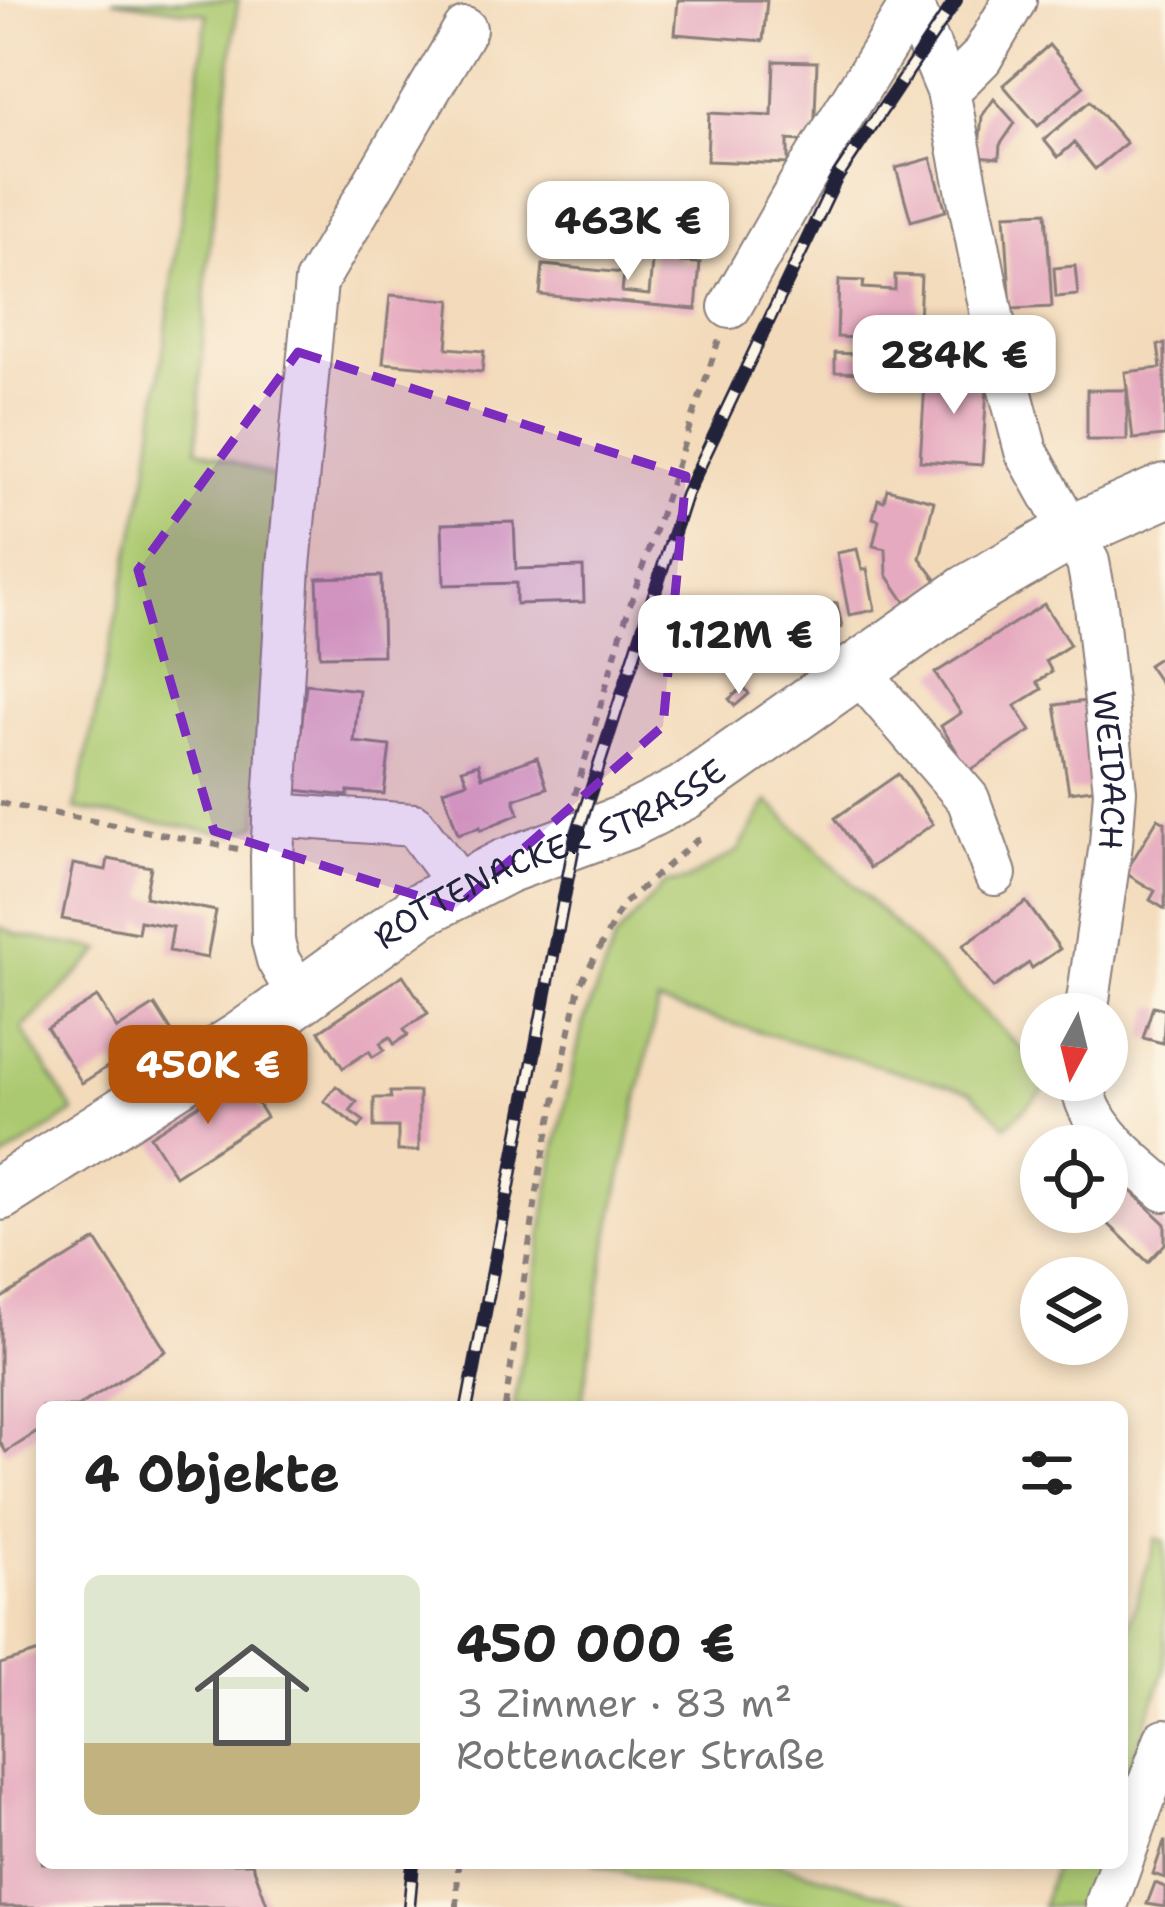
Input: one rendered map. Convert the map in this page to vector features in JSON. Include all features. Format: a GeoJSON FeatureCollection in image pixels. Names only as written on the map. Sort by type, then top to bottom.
{"type":"FeatureCollection","features":[{"type":"Feature","properties":{"kind":"main road","name":"ROTTENACKER STRASSE"},"geometry":{"type":"LineString","coordinates":[[0,1193],[203,1064],[420,910],[460,888],[626,822],[686,792],[968,592],[1072,532],[1165,491]]}},
{"type":"Feature","properties":{"kind":"street"},"geometry":{"type":"LineString","coordinates":[[948,92],[980,58],[1015,0]]}},
{"type":"Feature","properties":{"kind":"street"},"geometry":{"type":"LineString","coordinates":[[730,307],[911,2]]}},
{"type":"Feature","properties":{"kind":"street","name":"WEIDACH"},"geometry":{"type":"LineString","coordinates":[[911,2],[948,92],[996,336],[1027,451],[1088,562],[1096,604],[1114,791],[1111,844],[1088,993]]}},
{"type":"Feature","properties":{"kind":"street"},"geometry":{"type":"LineString","coordinates":[[299,996],[273,941],[273,836],[289,566],[316,282],[465,29]]}},
{"type":"Feature","properties":{"kind":"street"},"geometry":{"type":"LineString","coordinates":[[858,671],[968,799],[995,874]]}},
{"type":"Feature","properties":{"kind":"street"},"geometry":{"type":"LineString","coordinates":[[273,836],[414,825],[460,888]]}},
{"type":"Feature","properties":{"kind":"street"},"geometry":{"type":"LineString","coordinates":[[1084,1101],[1106,1138],[1165,1190]]}},
{"type":"Feature","properties":{"kind":"street"},"geometry":{"type":"LineString","coordinates":[[1128,1844],[1165,1740]]}},
{"type":"Feature","properties":{"kind":"path"},"geometry":{"type":"LineString","coordinates":[[561,845],[624,623],[730,307]]}},
{"type":"Feature","properties":{"kind":"path"},"geometry":{"type":"LineString","coordinates":[[506,1401],[540,1172],[579,987],[623,904],[697,840],[686,792]]}},
{"type":"Feature","properties":{"kind":"path"},"geometry":{"type":"LineString","coordinates":[[0,803],[273,836]]}},
{"type":"Feature","properties":{"kind":"path"},"geometry":{"type":"LineString","coordinates":[[457,1907],[458,1869]]}},
{"type":"Feature","properties":{"kind":"highlighted area"},"geometry":{"type":"Polygon","coordinates":[[[298,352],[686,476],[663,726],[456,908],[214,831],[138,570],[298,352]]]}},
{"type":"Feature","properties":{"kind":"green space"},"geometry":{"type":"Polygon","coordinates":[[[112,0],[238,0],[207,268],[197,449],[285,481],[258,825],[234,835],[75,809],[148,470],[207,14],[112,0]]]}},
{"type":"Feature","properties":{"kind":"green space"},"geometry":{"type":"Polygon","coordinates":[[[768,801],[1020,1047],[1020,1101],[1033,1101],[1006,1126],[971,1092],[658,1003],[607,1244],[582,1401],[515,1401],[557,1142],[583,1024],[616,938],[664,884],[687,880],[739,850],[768,801]]]}},
{"type":"Feature","properties":{"kind":"green space"},"geometry":{"type":"Polygon","coordinates":[[[0,927],[18,935],[102,950],[22,1029],[74,1112],[0,1161],[0,927]]]}},
{"type":"Feature","properties":{"kind":"green space"},"geometry":{"type":"Polygon","coordinates":[[[1156,1539],[1165,1541],[1165,1669],[1128,1776],[1128,1630],[1156,1539]]]}},
{"type":"Feature","properties":{"kind":"green space"},"geometry":{"type":"Polygon","coordinates":[[[611,1869],[795,1869],[928,1907],[741,1907],[611,1869]]]}},
{"type":"Feature","properties":{"kind":"green space"},"geometry":{"type":"Polygon","coordinates":[[[1053,1869],[1098,1869],[1088,1907],[1042,1907],[1053,1869]]]}},
{"type":"Feature","properties":{"kind":"building"},"geometry":{"type":"Polygon","coordinates":[[[678,0],[767,0],[763,41],[675,34],[678,0]]]}},
{"type":"Feature","properties":{"kind":"building"},"geometry":{"type":"Polygon","coordinates":[[[1049,45],[1084,86],[1038,126],[1003,85],[1049,45]]]}},
{"type":"Feature","properties":{"kind":"building"},"geometry":{"type":"Polygon","coordinates":[[[774,61],[817,62],[814,142],[788,140],[788,164],[707,161],[709,113],[772,116],[774,61]]]}},
{"type":"Feature","properties":{"kind":"building"},"geometry":{"type":"Polygon","coordinates":[[[994,99],[1015,123],[1000,145],[999,158],[978,156],[982,116],[994,99]]]}},
{"type":"Feature","properties":{"kind":"building"},"geometry":{"type":"Polygon","coordinates":[[[1090,101],[1126,143],[1095,169],[1074,143],[1058,157],[1044,140],[1090,101]]]}},
{"type":"Feature","properties":{"kind":"building"},"geometry":{"type":"Polygon","coordinates":[[[931,158],[946,211],[911,221],[896,168],[931,158]]]}},
{"type":"Feature","properties":{"kind":"building"},"geometry":{"type":"Polygon","coordinates":[[[1046,212],[1052,307],[1011,309],[1005,214],[1046,212]]]}},
{"type":"Feature","properties":{"kind":"building"},"geometry":{"type":"Polygon","coordinates":[[[653,251],[681,254],[681,262],[700,263],[696,309],[540,295],[543,265],[624,273],[622,292],[649,295],[653,251]]]}},
{"type":"Feature","properties":{"kind":"building"},"geometry":{"type":"Polygon","coordinates":[[[1075,266],[1078,295],[1056,297],[1054,268],[1075,266]]]}},
{"type":"Feature","properties":{"kind":"building"},"geometry":{"type":"Polygon","coordinates":[[[895,275],[921,276],[919,322],[967,324],[966,358],[918,357],[918,341],[837,337],[839,280],[864,281],[863,288],[895,290],[895,275]]]}},
{"type":"Feature","properties":{"kind":"building"},"geometry":{"type":"Polygon","coordinates":[[[390,295],[451,300],[447,348],[484,351],[482,372],[383,363],[390,295]]]}},
{"type":"Feature","properties":{"kind":"building"},"geometry":{"type":"Polygon","coordinates":[[[1165,344],[1165,436],[1133,439],[1125,372],[1161,368],[1158,345],[1165,344]]]}},
{"type":"Feature","properties":{"kind":"building"},"geometry":{"type":"Polygon","coordinates":[[[835,353],[874,355],[873,373],[835,372],[835,353]]]}},
{"type":"Feature","properties":{"kind":"building"},"geometry":{"type":"Polygon","coordinates":[[[926,369],[988,373],[982,465],[920,461],[926,369]]]}},
{"type":"Feature","properties":{"kind":"building"},"geometry":{"type":"Polygon","coordinates":[[[1087,390],[1127,390],[1127,440],[1087,440],[1087,390]]]}},
{"type":"Feature","properties":{"kind":"building"},"geometry":{"type":"Polygon","coordinates":[[[887,489],[934,501],[920,558],[938,582],[906,603],[887,575],[886,549],[873,546],[879,520],[873,518],[878,499],[884,501],[887,489]]]}},
{"type":"Feature","properties":{"kind":"building"},"geometry":{"type":"Polygon","coordinates":[[[514,522],[516,569],[583,567],[584,602],[516,604],[516,583],[444,585],[442,524],[514,522]]]}},
{"type":"Feature","properties":{"kind":"building"},"geometry":{"type":"Polygon","coordinates":[[[857,549],[862,570],[867,569],[875,610],[849,615],[837,553],[857,549]]]}},
{"type":"Feature","properties":{"kind":"building"},"geometry":{"type":"Polygon","coordinates":[[[381,576],[383,655],[320,656],[317,578],[381,576]]]}},
{"type":"Feature","properties":{"kind":"building"},"geometry":{"type":"Polygon","coordinates":[[[757,603],[760,618],[837,603],[842,627],[764,643],[766,651],[740,656],[730,609],[757,603]]]}},
{"type":"Feature","properties":{"kind":"building"},"geometry":{"type":"Polygon","coordinates":[[[1044,604],[1070,645],[1046,661],[1052,672],[1037,682],[1042,689],[1015,706],[1031,731],[969,771],[941,726],[961,713],[935,673],[1044,604]]]}},
{"type":"Feature","properties":{"kind":"building"},"geometry":{"type":"Polygon","coordinates":[[[1165,654],[1165,690],[1148,665],[1165,654]]]}},
{"type":"Feature","properties":{"kind":"building"},"geometry":{"type":"Polygon","coordinates":[[[306,684],[359,690],[354,742],[390,746],[384,794],[348,791],[348,796],[295,790],[306,684]]]}},
{"type":"Feature","properties":{"kind":"building"},"geometry":{"type":"Polygon","coordinates":[[[744,687],[749,694],[735,706],[729,699],[744,687]]]}},
{"type":"Feature","properties":{"kind":"building"},"geometry":{"type":"Polygon","coordinates":[[[1087,701],[1100,788],[1069,792],[1055,705],[1087,701]]]}},
{"type":"Feature","properties":{"kind":"building"},"geometry":{"type":"Polygon","coordinates":[[[537,757],[547,788],[514,799],[519,814],[458,834],[443,790],[467,782],[462,769],[478,764],[482,777],[537,757]]]}},
{"type":"Feature","properties":{"kind":"building"},"geometry":{"type":"Polygon","coordinates":[[[898,774],[933,824],[870,868],[835,818],[898,774]]]}},
{"type":"Feature","properties":{"kind":"building"},"geometry":{"type":"Polygon","coordinates":[[[1158,818],[1165,822],[1165,909],[1150,900],[1155,891],[1125,873],[1158,818]]]}},
{"type":"Feature","properties":{"kind":"building"},"geometry":{"type":"Polygon","coordinates":[[[108,859],[151,867],[145,897],[216,911],[207,958],[169,951],[173,927],[140,921],[138,933],[62,919],[73,864],[106,870],[108,859]]]}},
{"type":"Feature","properties":{"kind":"building"},"geometry":{"type":"Polygon","coordinates":[[[1026,902],[1060,949],[993,988],[963,945],[1026,902]]]}},
{"type":"Feature","properties":{"kind":"building"},"geometry":{"type":"Polygon","coordinates":[[[403,975],[428,1013],[404,1029],[408,1035],[394,1044],[390,1037],[380,1043],[384,1050],[373,1057],[369,1051],[343,1068],[319,1031],[403,975]]]}},
{"type":"Feature","properties":{"kind":"building"},"geometry":{"type":"Polygon","coordinates":[[[97,997],[117,1029],[155,1005],[179,1043],[124,1077],[115,1062],[82,1083],[47,1028],[97,997]]]}},
{"type":"Feature","properties":{"kind":"building"},"geometry":{"type":"Polygon","coordinates":[[[1153,1006],[1165,1009],[1163,1043],[1143,1038],[1153,1006]]]}},
{"type":"Feature","properties":{"kind":"building"},"geometry":{"type":"Polygon","coordinates":[[[241,1078],[266,1117],[175,1176],[150,1136],[241,1078]]]}},
{"type":"Feature","properties":{"kind":"building"},"geometry":{"type":"Polygon","coordinates":[[[336,1086],[357,1102],[350,1111],[364,1121],[359,1128],[324,1101],[336,1086]]]}},
{"type":"Feature","properties":{"kind":"building"},"geometry":{"type":"Polygon","coordinates":[[[390,1092],[419,1092],[419,1151],[398,1151],[398,1127],[374,1127],[374,1098],[391,1098],[390,1092]]]}},
{"type":"Feature","properties":{"kind":"building"},"geometry":{"type":"Polygon","coordinates":[[[1128,1188],[1165,1224],[1165,1244],[1148,1262],[1118,1233],[1128,1233],[1128,1188]]]}},
{"type":"Feature","properties":{"kind":"building"},"geometry":{"type":"Polygon","coordinates":[[[96,1240],[166,1351],[87,1401],[36,1401],[36,1433],[6,1452],[0,1442],[0,1299],[96,1240]]]}},
{"type":"Feature","properties":{"kind":"building"},"geometry":{"type":"Polygon","coordinates":[[[36,1653],[36,1869],[254,1869],[268,1907],[0,1907],[0,1664],[36,1653]]]}},
{"type":"Feature","properties":{"kind":"building"},"geometry":{"type":"Polygon","coordinates":[[[1165,1842],[1165,1878],[1153,1874],[1165,1842]]]}},
{"type":"Feature","properties":{"kind":"building"},"geometry":{"type":"Polygon","coordinates":[[[1155,1883],[1165,1887],[1165,1907],[1147,1904],[1155,1883]]]}},
{"type":"Feature","properties":{"kind":"railway"},"geometry":{"type":"LineString","coordinates":[[468,1401],[575,840],[686,495],[836,179],[956,0]]}},
{"type":"Feature","properties":{"kind":"railway"},"geometry":{"type":"LineString","coordinates":[[409,1907],[412,1869]]}}]}
